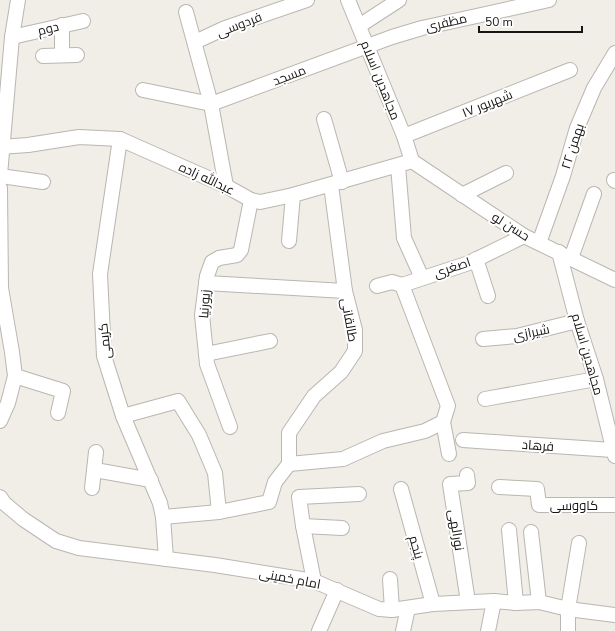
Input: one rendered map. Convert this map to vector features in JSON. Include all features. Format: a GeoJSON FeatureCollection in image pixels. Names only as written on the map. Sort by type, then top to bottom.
{"type":"FeatureCollection","features":[{"type":"Feature","properties":{"kind":"street"},"geometry":{"type":"LineString","coordinates":[[18,0],[12,37],[0,176],[43,182]]}},
{"type":"Feature","properties":{"kind":"street","name":"فردوسی"},"geometry":{"type":"LineString","coordinates":[[195,42],[224,28],[307,0]]}},
{"type":"Feature","properties":{"kind":"street","name":"مجاهدین اسلام"},"geometry":{"type":"LineString","coordinates":[[348,0],[404,136],[412,162]]}},
{"type":"Feature","properties":{"kind":"street"},"geometry":{"type":"LineString","coordinates":[[359,26],[399,0]]}},
{"type":"Feature","properties":{"kind":"street","name":"مظفری"},"geometry":{"type":"LineString","coordinates":[[367,45],[422,28],[549,0]]}},
{"type":"Feature","properties":{"kind":"street"},"geometry":{"type":"LineString","coordinates":[[186,12],[211,104],[226,186]]}},
{"type":"Feature","properties":{"kind":"street","name":"دوم"},"geometry":{"type":"LineString","coordinates":[[12,37],[84,20]]}},
{"type":"Feature","properties":{"kind":"street"},"geometry":{"type":"LineString","coordinates":[[62,25],[62,55]]}},
{"type":"Feature","properties":{"kind":"street","name":"مسجد"},"geometry":{"type":"LineString","coordinates":[[211,104],[367,45]]}},
{"type":"Feature","properties":{"kind":"street","name":"۲۲ بهمن"},"geometry":{"type":"LineString","coordinates":[[539,243],[563,176],[577,128],[594,88],[615,53]]}},
{"type":"Feature","properties":{"kind":"street"},"geometry":{"type":"LineString","coordinates":[[43,56],[77,55]]}},
{"type":"Feature","properties":{"kind":"street","name":"۱۷ شهریور"},"geometry":{"type":"LineString","coordinates":[[404,136],[570,70]]}},
{"type":"Feature","properties":{"kind":"street"},"geometry":{"type":"LineString","coordinates":[[143,90],[211,104]]}},
{"type":"Feature","properties":{"kind":"street","name":"طالقانی"},"geometry":{"type":"LineString","coordinates":[[289,464],[289,433],[314,396],[341,372],[355,351],[355,330],[345,291],[336,184],[324,119]]}},
{"type":"Feature","properties":{"kind":"street","name":"عبدالله زاده"},"geometry":{"type":"LineString","coordinates":[[2,147],[28,145],[79,137],[120,139],[226,186],[251,200],[260,202],[293,196],[412,162]]}},
{"type":"Feature","properties":{"kind":"street","name":"کریمی"},"geometry":{"type":"LineString","coordinates":[[120,139],[100,274],[104,356],[123,416],[152,480],[160,503],[163,517],[166,559]]}},
{"type":"Feature","properties":{"kind":"street","name":"حسن لو"},"geometry":{"type":"LineString","coordinates":[[412,162],[524,236],[615,280]]}},
{"type":"Feature","properties":{"kind":"street"},"geometry":{"type":"LineString","coordinates":[[398,166],[404,238],[422,278]]}},
{"type":"Feature","properties":{"kind":"street"},"geometry":{"type":"LineString","coordinates":[[462,195],[506,173]]}},
{"type":"Feature","properties":{"kind":"street"},"geometry":{"type":"LineString","coordinates":[[0,188],[0,288],[4,332],[15,376],[8,402],[0,421]]}},
{"type":"Feature","properties":{"kind":"street"},"geometry":{"type":"LineString","coordinates":[[565,255],[594,194]]}},
{"type":"Feature","properties":{"kind":"street"},"geometry":{"type":"LineString","coordinates":[[289,241],[293,196]]}},
{"type":"Feature","properties":{"kind":"street","name":"زیورنیا"},"geometry":{"type":"LineString","coordinates":[[230,427],[207,364],[202,315],[206,283],[212,262],[219,258],[237,255],[241,250],[251,200]]}},
{"type":"Feature","properties":{"kind":"street","name":"اصغری"},"geometry":{"type":"LineString","coordinates":[[377,286],[392,282],[402,284],[422,278],[476,259],[524,236]]}},
{"type":"Feature","properties":{"kind":"street","name":"مجاهدین اسلام"},"geometry":{"type":"LineString","coordinates":[[565,255],[577,321],[596,379],[614,453]]}},
{"type":"Feature","properties":{"kind":"street"},"geometry":{"type":"LineString","coordinates":[[476,259],[488,296]]}},
{"type":"Feature","properties":{"kind":"street"},"geometry":{"type":"LineString","coordinates":[[206,283],[345,291]]}},
{"type":"Feature","properties":{"kind":"street"},"geometry":{"type":"LineString","coordinates":[[402,284],[448,406],[443,422],[449,454]]}},
{"type":"Feature","properties":{"kind":"street","name":"شیرازی"},"geometry":{"type":"LineString","coordinates":[[483,339],[517,336],[577,321]]}},
{"type":"Feature","properties":{"kind":"street"},"geometry":{"type":"LineString","coordinates":[[206,354],[270,341]]}},
{"type":"Feature","properties":{"kind":"street"},"geometry":{"type":"LineString","coordinates":[[15,376],[63,391],[58,413]]}},
{"type":"Feature","properties":{"kind":"street"},"geometry":{"type":"LineString","coordinates":[[485,399],[596,379]]}},
{"type":"Feature","properties":{"kind":"street"},"geometry":{"type":"LineString","coordinates":[[123,416],[178,401],[199,435],[215,473],[219,512]]}},
{"type":"Feature","properties":{"kind":"street"},"geometry":{"type":"LineString","coordinates":[[163,517],[219,512],[269,502],[275,482],[289,464],[343,459],[383,441],[425,431],[443,422]]}},
{"type":"Feature","properties":{"kind":"street","name":"فرهاد"},"geometry":{"type":"LineString","coordinates":[[463,440],[614,453]]}},
{"type":"Feature","properties":{"kind":"street"},"geometry":{"type":"LineString","coordinates":[[92,488],[96,452]]}},
{"type":"Feature","properties":{"kind":"street"},"geometry":{"type":"LineString","coordinates":[[95,470],[152,480]]}},
{"type":"Feature","properties":{"kind":"street","name":"نورالهی"},"geometry":{"type":"LineString","coordinates":[[467,475],[468,483],[450,484],[468,602]]}},
{"type":"Feature","properties":{"kind":"street","name":"کاووسی"},"geometry":{"type":"LineString","coordinates":[[499,487],[537,489],[539,505],[615,505]]}},
{"type":"Feature","properties":{"kind":"street","name":"پنجم"},"geometry":{"type":"LineString","coordinates":[[401,489],[433,604]]}},
{"type":"Feature","properties":{"kind":"street"},"geometry":{"type":"LineString","coordinates":[[314,581],[303,526],[300,497],[359,494]]}},
{"type":"Feature","properties":{"kind":"street","name":"امام خمینی"},"geometry":{"type":"LineString","coordinates":[[0,497],[23,519],[56,541],[79,548],[166,559],[314,581],[380,609],[392,610],[433,604],[468,602],[539,602],[568,609],[615,615]]}},
{"type":"Feature","properties":{"kind":"street"},"geometry":{"type":"LineString","coordinates":[[303,526],[342,528]]}},
{"type":"Feature","properties":{"kind":"street"},"geometry":{"type":"LineString","coordinates":[[508,530],[516,603]]}},
{"type":"Feature","properties":{"kind":"street"},"geometry":{"type":"LineString","coordinates":[[532,532],[539,602]]}},
{"type":"Feature","properties":{"kind":"street"},"geometry":{"type":"LineString","coordinates":[[568,631],[568,609],[579,543]]}},
{"type":"Feature","properties":{"kind":"street"},"geometry":{"type":"LineString","coordinates":[[390,579],[392,610]]}},
{"type":"Feature","properties":{"kind":"street"},"geometry":{"type":"LineString","coordinates":[[319,631],[337,590]]}},
{"type":"Feature","properties":{"kind":"street"},"geometry":{"type":"LineString","coordinates":[[488,631],[494,601]]}},
{"type":"Feature","properties":{"kind":"street"},"geometry":{"type":"LineString","coordinates":[[403,631],[408,608]]}}]}
